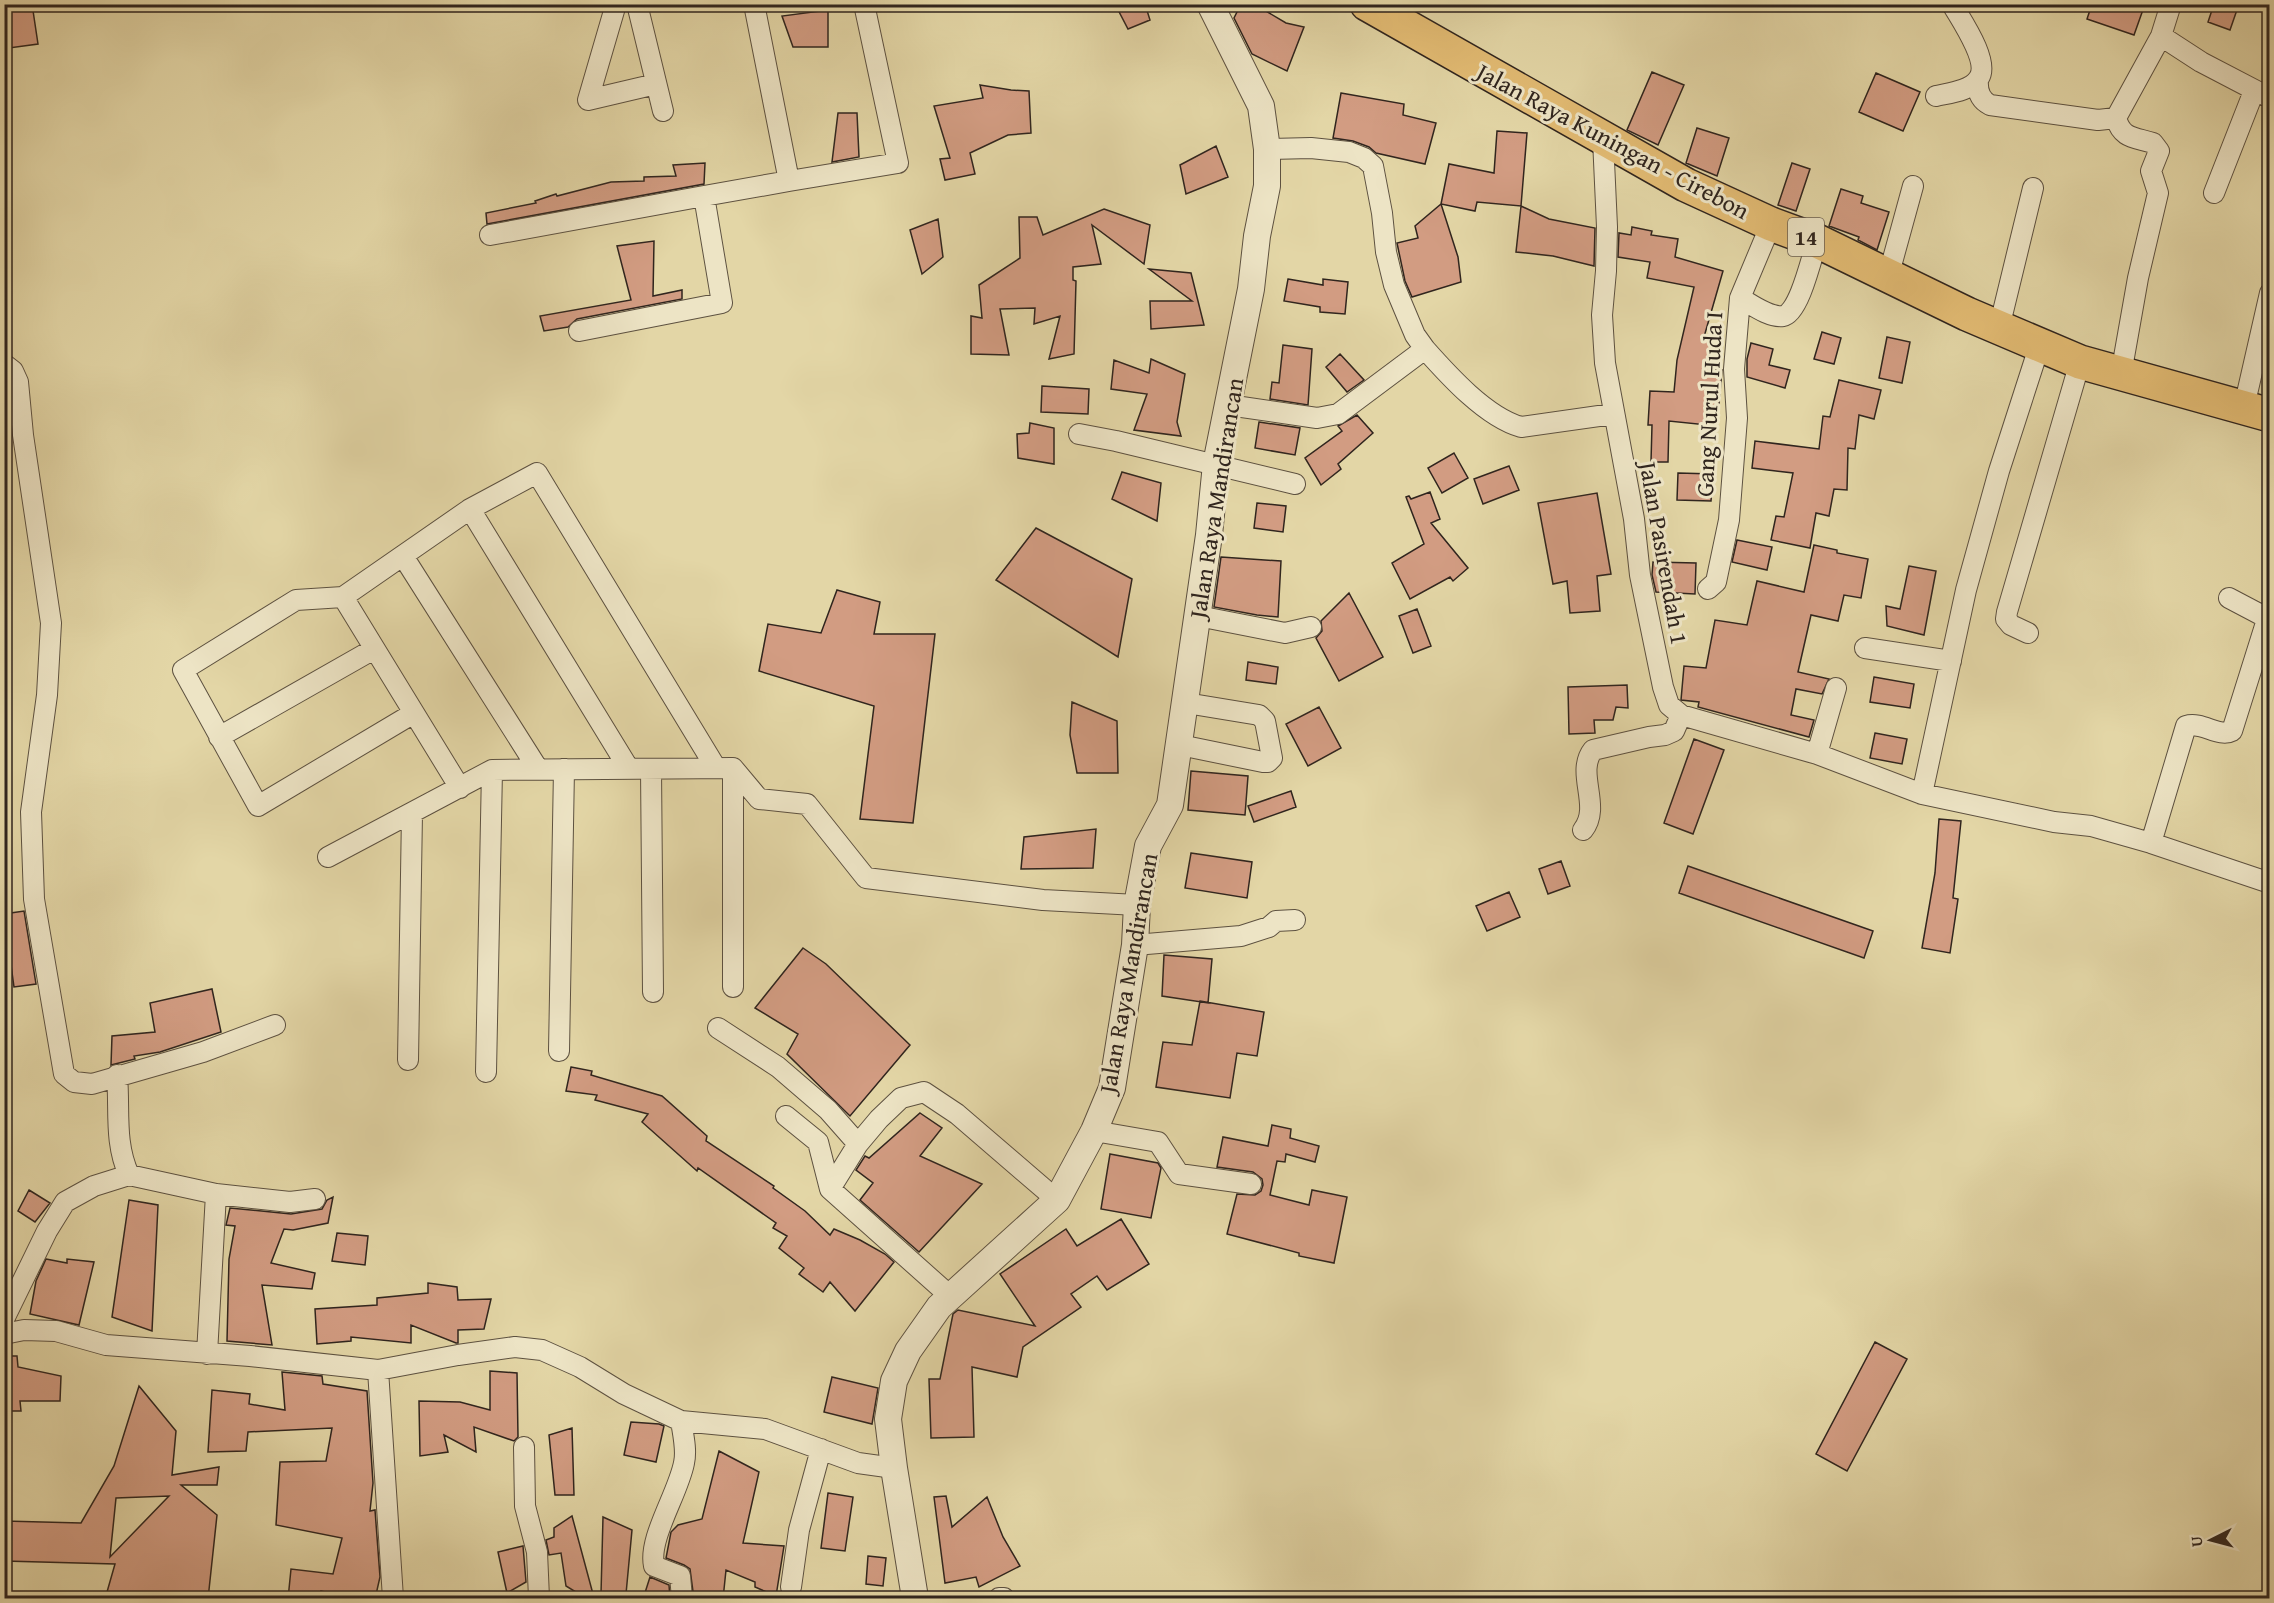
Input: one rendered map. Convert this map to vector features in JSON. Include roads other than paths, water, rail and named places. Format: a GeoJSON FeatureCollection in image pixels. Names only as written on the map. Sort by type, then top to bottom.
{"type":"FeatureCollection","features":[{"type":"Feature","properties":{"kind":"highway","name":"Jalan Raya Kuningan - Cirebon"},"geometry":{"type":"LineString","coordinates":[[1377,7],[1506,85],[1567,116],[1603,139],[1686,185],[1771,224],[1817,241],[1888,277],[2080,362],[2257,411]]}},
{"type":"Feature","properties":{"kind":"street"},"geometry":{"type":"LineString","coordinates":[[615,4],[588,100],[656,84]]}},
{"type":"Feature","properties":{"kind":"street"},"geometry":{"type":"LineString","coordinates":[[637,4],[663,111]]}},
{"type":"Feature","properties":{"kind":"street"},"geometry":{"type":"LineString","coordinates":[[754,4],[789,181]]}},
{"type":"Feature","properties":{"kind":"street"},"geometry":{"type":"LineString","coordinates":[[490,235],[898,163],[864,4]]}},
{"type":"Feature","properties":{"kind":"street","name":"Jalan Raya Mandirancan"},"geometry":{"type":"LineString","coordinates":[[915,1599],[888,1419],[894,1381],[908,1351],[950,1296],[1057,1200],[1094,1131],[1112,1088],[1135,945],[1137,905],[1148,846],[1170,805],[1198,616],[1216,464],[1251,290],[1257,236],[1267,186],[1267,149],[1261,106],[1210,4]]}},
{"type":"Feature","properties":{"kind":"street"},"geometry":{"type":"LineString","coordinates":[[1952,4],[1982,64],[1978,80],[1980,97],[1984,102],[1990,105],[2098,120],[2116,118]]}},
{"type":"Feature","properties":{"kind":"street"},"geometry":{"type":"LineString","coordinates":[[2121,374],[2138,279],[2158,193],[2151,171],[2159,151],[2153,143],[2121,132],[2116,118],[2161,36],[2171,4]]}},
{"type":"Feature","properties":{"kind":"street"},"geometry":{"type":"LineString","coordinates":[[2161,36],[2201,62],[2262,94],[2214,193]]}},
{"type":"Feature","properties":{"kind":"street"},"geometry":{"type":"LineString","coordinates":[[1936,96],[1960,91],[1978,80]]}},
{"type":"Feature","properties":{"kind":"street","name":"Jalan Pasirendah 1"},"geometry":{"type":"LineString","coordinates":[[1603,139],[1607,227],[1602,315],[1605,363],[1634,519],[1640,575],[1663,687],[1669,705],[1681,716]]}},
{"type":"Feature","properties":{"kind":"street"},"geometry":{"type":"LineString","coordinates":[[1267,149],[1311,148],[1349,152],[1364,158],[1373,166],[1382,213],[1386,252],[1395,285],[1415,335],[1425,350],[1456,383],[1507,423],[1521,427],[1613,414]]}},
{"type":"Feature","properties":{"kind":"street"},"geometry":{"type":"LineString","coordinates":[[1888,277],[1913,186]]}},
{"type":"Feature","properties":{"kind":"street"},"geometry":{"type":"LineString","coordinates":[[1999,328],[2033,188]]}},
{"type":"Feature","properties":{"kind":"street"},"geometry":{"type":"LineString","coordinates":[[579,331],[722,303],[704,196]]}},
{"type":"Feature","properties":{"kind":"street","name":"Gang Nurul Huda I"},"geometry":{"type":"LineString","coordinates":[[1708,589],[1716,582],[1729,520],[1737,418],[1734,369],[1740,298],[1771,224]]}},
{"type":"Feature","properties":{"kind":"street"},"geometry":{"type":"LineString","coordinates":[[1740,298],[1770,314],[1783,316],[1790,313],[1797,303],[1817,241]]}},
{"type":"Feature","properties":{"kind":"street"},"geometry":{"type":"LineString","coordinates":[[2257,411],[2270,293]]}},
{"type":"Feature","properties":{"kind":"street"},"geometry":{"type":"LineString","coordinates":[[1922,794],[1966,590],[1999,471],[2040,344]]}},
{"type":"Feature","properties":{"kind":"street"},"geometry":{"type":"LineString","coordinates":[[1228,405],[1317,418],[1328,417],[1338,414],[1425,350]]}},
{"type":"Feature","properties":{"kind":"street"},"geometry":{"type":"LineString","coordinates":[[2028,633],[2011,625],[2006,619],[2007,612],[2080,362]]}},
{"type":"Feature","properties":{"kind":"street"},"geometry":{"type":"LineString","coordinates":[[4,364],[13,371],[18,382],[23,435],[51,623],[47,695],[31,812],[34,899],[64,1074],[74,1082],[92,1084],[203,1052],[275,1025]]}},
{"type":"Feature","properties":{"kind":"street"},"geometry":{"type":"LineString","coordinates":[[1079,434],[1295,484]]}},
{"type":"Feature","properties":{"kind":"street"},"geometry":{"type":"LineString","coordinates":[[414,713],[258,806],[183,670],[296,600],[343,597],[470,509],[537,473],[725,768],[759,799],[807,804],[866,878],[1043,900],[1137,905]]}},
{"type":"Feature","properties":{"kind":"street"},"geometry":{"type":"LineString","coordinates":[[470,509],[629,769]]}},
{"type":"Feature","properties":{"kind":"street"},"geometry":{"type":"LineString","coordinates":[[403,556],[538,770]]}},
{"type":"Feature","properties":{"kind":"street"},"geometry":{"type":"LineString","coordinates":[[343,597],[459,788]]}},
{"type":"Feature","properties":{"kind":"street"},"geometry":{"type":"LineString","coordinates":[[2151,843],[2186,726],[2196,724],[2226,734],[2232,731],[2268,614],[2229,598]]}},
{"type":"Feature","properties":{"kind":"street"},"geometry":{"type":"LineString","coordinates":[[1198,616],[1285,633],[1311,627]]}},
{"type":"Feature","properties":{"kind":"street"},"geometry":{"type":"LineString","coordinates":[[1865,648],[1951,661]]}},
{"type":"Feature","properties":{"kind":"street"},"geometry":{"type":"LineString","coordinates":[[219,737],[374,649]]}},
{"type":"Feature","properties":{"kind":"street"},"geometry":{"type":"LineString","coordinates":[[1817,754],[1836,688]]}},
{"type":"Feature","properties":{"kind":"street"},"geometry":{"type":"LineString","coordinates":[[1180,745],[1263,762],[1268,762],[1272,758],[1264,721],[1259,715],[1186,703]]}},
{"type":"Feature","properties":{"kind":"street"},"geometry":{"type":"LineString","coordinates":[[1583,830],[1589,823],[1591,800],[1586,763],[1593,750],[1665,735],[1674,731],[1681,716],[1817,754],[1922,794],[2054,822],[2091,826],[2151,843],[2270,883]]}},
{"type":"Feature","properties":{"kind":"street"},"geometry":{"type":"LineString","coordinates":[[328,856],[492,770],[725,768]]}},
{"type":"Feature","properties":{"kind":"street"},"geometry":{"type":"LineString","coordinates":[[725,768],[733,987]]}},
{"type":"Feature","properties":{"kind":"street"},"geometry":{"type":"LineString","coordinates":[[651,769],[653,992]]}},
{"type":"Feature","properties":{"kind":"street"},"geometry":{"type":"LineString","coordinates":[[486,1072],[492,770]]}},
{"type":"Feature","properties":{"kind":"street"},"geometry":{"type":"LineString","coordinates":[[559,1051],[564,770]]}},
{"type":"Feature","properties":{"kind":"street"},"geometry":{"type":"LineString","coordinates":[[408,1060],[412,813]]}},
{"type":"Feature","properties":{"kind":"street"},"geometry":{"type":"LineString","coordinates":[[1135,945],[1241,936],[1269,927],[1276,921],[1295,920]]}},
{"type":"Feature","properties":{"kind":"street"},"geometry":{"type":"LineString","coordinates":[[718,1028],[778,1067],[828,1110],[858,1144]]}},
{"type":"Feature","properties":{"kind":"street"},"geometry":{"type":"LineString","coordinates":[[117,1075],[119,1144],[129,1175]]}},
{"type":"Feature","properties":{"kind":"street"},"geometry":{"type":"LineString","coordinates":[[830,1189],[858,1144],[879,1119],[901,1098],[924,1092],[957,1114],[1057,1200]]}},
{"type":"Feature","properties":{"kind":"street"},"geometry":{"type":"LineString","coordinates":[[786,1116],[818,1142],[830,1189],[950,1296]]}},
{"type":"Feature","properties":{"kind":"street"},"geometry":{"type":"LineString","coordinates":[[1094,1131],[1158,1142],[1179,1174],[1251,1184]]}},
{"type":"Feature","properties":{"kind":"street"},"geometry":{"type":"LineString","coordinates":[[4,1319],[47,1231],[65,1202],[94,1186],[129,1175],[216,1194],[290,1202],[315,1199]]}},
{"type":"Feature","properties":{"kind":"street"},"geometry":{"type":"LineString","coordinates":[[207,1354],[216,1194]]}},
{"type":"Feature","properties":{"kind":"street"},"geometry":{"type":"LineString","coordinates":[[4,1334],[24,1330],[56,1331],[106,1345],[250,1356],[378,1370],[515,1347],[542,1350],[580,1367],[624,1394],[681,1421],[765,1430],[858,1463],[894,1468]]}},
{"type":"Feature","properties":{"kind":"street"},"geometry":{"type":"LineString","coordinates":[[378,1370],[393,1599]]}},
{"type":"Feature","properties":{"kind":"street"},"geometry":{"type":"LineString","coordinates":[[681,1421],[685,1462],[673,1498],[662,1517],[652,1558],[654,1566],[660,1570],[680,1576],[682,1599]]}},
{"type":"Feature","properties":{"kind":"street"},"geometry":{"type":"LineString","coordinates":[[524,1447],[525,1506],[537,1552],[539,1599]]}},
{"type":"Feature","properties":{"kind":"street"},"geometry":{"type":"LineString","coordinates":[[791,1587],[799,1530],[821,1449]]}},
{"type":"Feature","properties":{"kind":"street"},"geometry":{"type":"LineString","coordinates":[[999,1599],[1002,1597],[1004,1599]]}}]}
